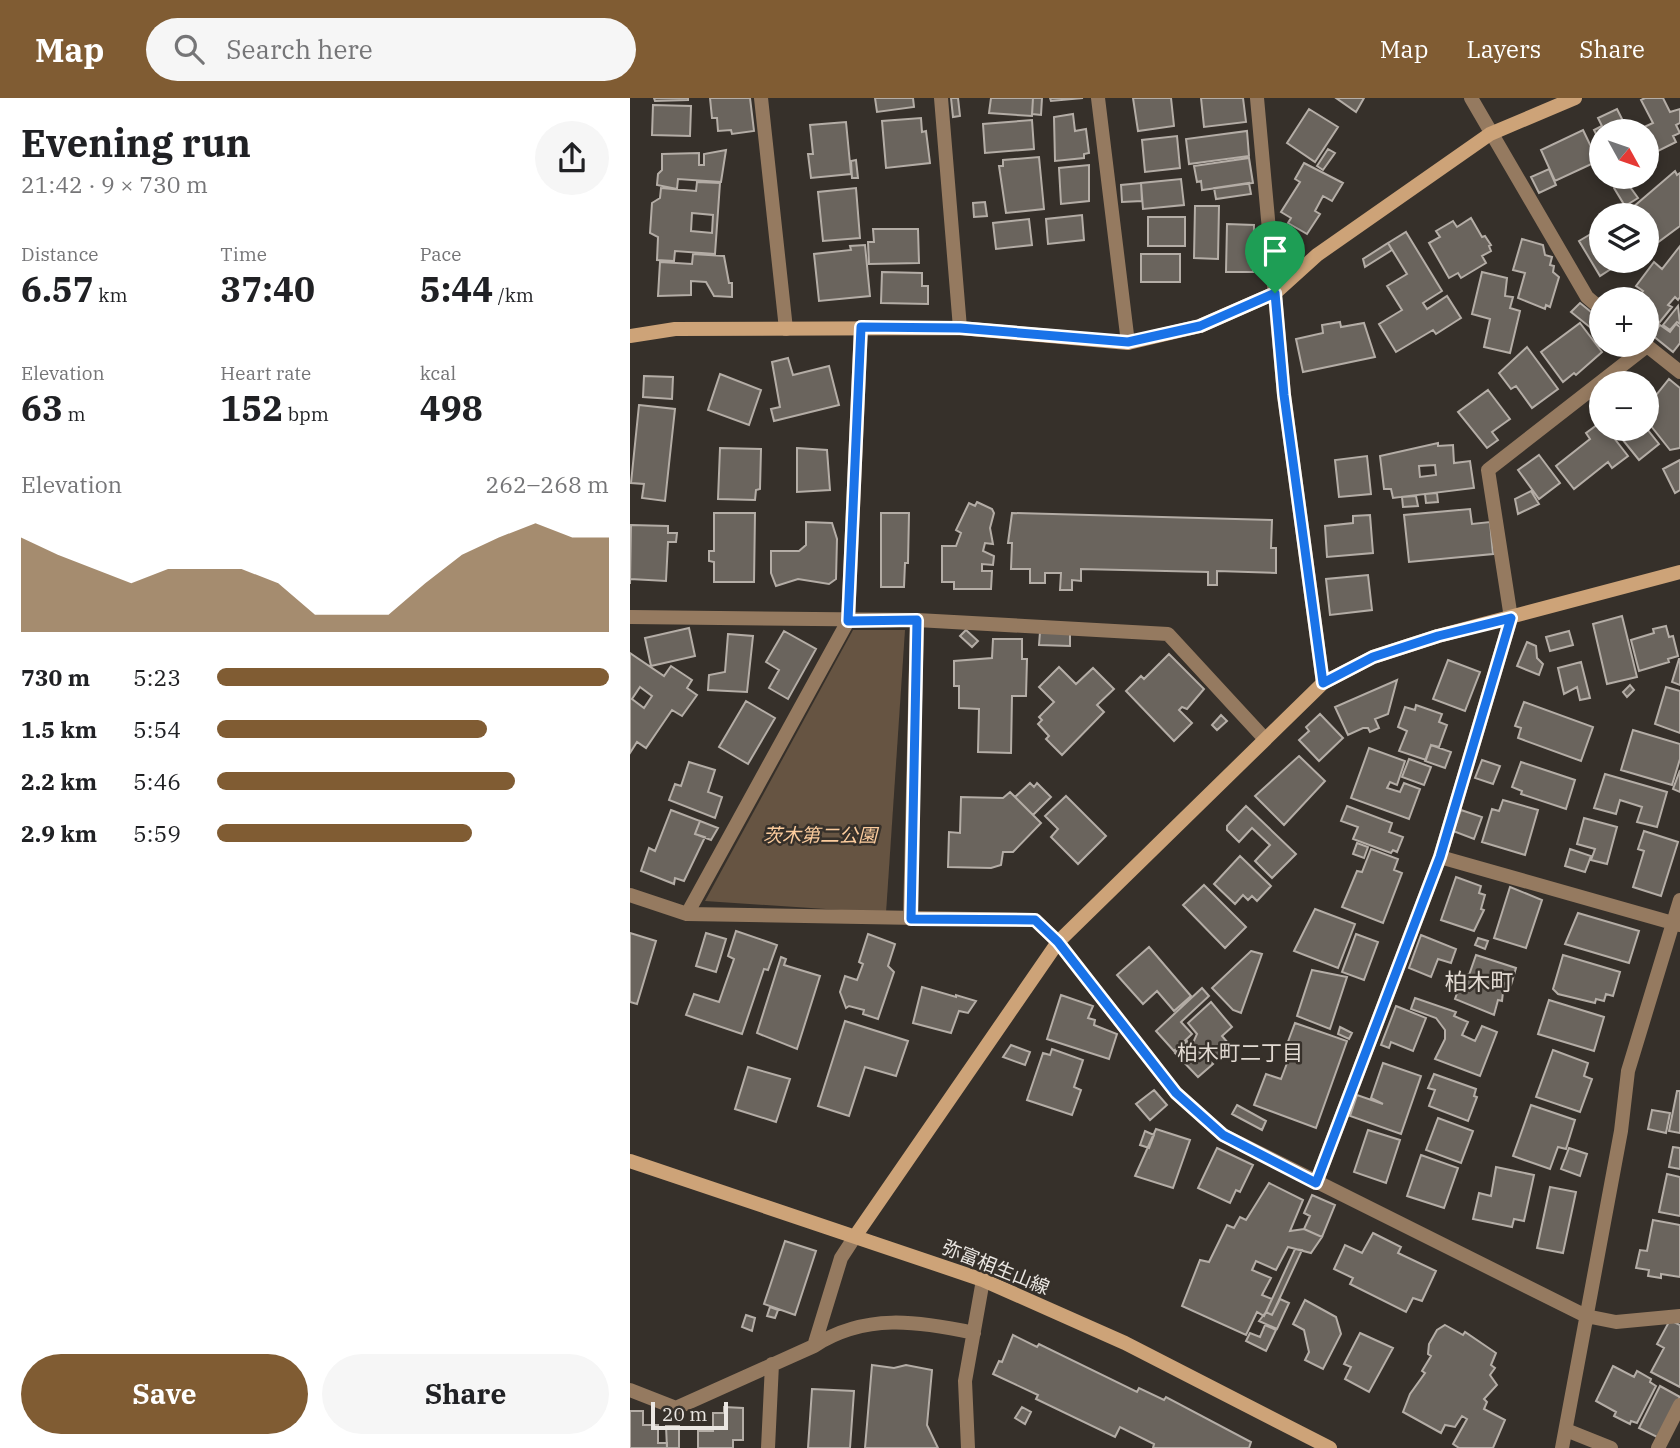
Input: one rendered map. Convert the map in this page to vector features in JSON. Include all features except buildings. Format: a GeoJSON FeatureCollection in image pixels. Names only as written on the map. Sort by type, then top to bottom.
{"type":"FeatureCollection","features":[{"type":"Feature","properties":{"kind":"street"},"geometry":{"type":"LineString","coordinates":[[761,98],[786,329]]}},
{"type":"Feature","properties":{"kind":"street"},"geometry":{"type":"LineString","coordinates":[[942,98],[960,328]]}},
{"type":"Feature","properties":{"kind":"street"},"geometry":{"type":"LineString","coordinates":[[1098,98],[1128,342]]}},
{"type":"Feature","properties":{"kind":"street"},"geometry":{"type":"LineString","coordinates":[[1257,98],[1284,395],[1323,683]]}},
{"type":"Feature","properties":{"kind":"street"},"geometry":{"type":"LineString","coordinates":[[1471,98],[1589,299]]}},
{"type":"Feature","properties":{"kind":"street"},"geometry":{"type":"LineString","coordinates":[[630,336],[676,329],[960,328],[1128,342],[1200,326],[1275,293],[1317,255],[1490,134],[1575,98]]}},
{"type":"Feature","properties":{"kind":"street"},"geometry":{"type":"LineString","coordinates":[[687,914],[848,621],[861,327]]}},
{"type":"Feature","properties":{"kind":"street"},"geometry":{"type":"LineString","coordinates":[[1659,355],[1680,372]]}},
{"type":"Feature","properties":{"kind":"street"},"geometry":{"type":"LineString","coordinates":[[1316,1183],[1440,857],[1511,618],[1488,470],[1631,357]]}},
{"type":"Feature","properties":{"kind":"street"},"geometry":{"type":"LineString","coordinates":[[814,1346],[841,1258],[1058,942],[1323,683],[1373,657],[1438,636],[1680,572]]}},
{"type":"Feature","properties":{"kind":"street"},"geometry":{"type":"LineString","coordinates":[[630,617],[917,620],[1168,634],[1264,738]]}},
{"type":"Feature","properties":{"kind":"street"},"geometry":{"type":"LineString","coordinates":[[911,919],[917,620]]}},
{"type":"Feature","properties":{"kind":"street"},"geometry":{"type":"LineString","coordinates":[[1440,857],[1677,924]]}},
{"type":"Feature","properties":{"kind":"street"},"geometry":{"type":"LineString","coordinates":[[630,895],[687,914],[1035,920],[1058,942],[1176,1093],[1223,1135],[1586,1316],[1616,1322],[1680,1316]]}},
{"type":"Feature","properties":{"kind":"street"},"geometry":{"type":"LineString","coordinates":[[1562,1448],[1621,1132],[1628,1071],[1677,924],[1680,900]]}},
{"type":"Feature","properties":{"kind":"street","name":"弥富相生山線"},"geometry":{"type":"LineString","coordinates":[[630,1161],[983,1280],[1125,1343],[1331,1448]]}},
{"type":"Feature","properties":{"kind":"street"},"geometry":{"type":"LineString","coordinates":[[968,1448],[965,1381],[983,1280]]}},
{"type":"Feature","properties":{"kind":"street"},"geometry":{"type":"LineString","coordinates":[[630,1390],[676,1408],[814,1346],[837,1331],[884,1322],[926,1323],[974,1333]]}},
{"type":"Feature","properties":{"kind":"street"},"geometry":{"type":"LineString","coordinates":[[768,1448],[772,1364]]}},
{"type":"Feature","properties":{"kind":"street"},"geometry":{"type":"LineString","coordinates":[[1658,1448],[1680,1405]]}},
{"type":"Feature","properties":{"kind":"street"},"geometry":{"type":"LineString","coordinates":[[1566,1430],[1611,1448]]}},
{"type":"Feature","properties":{"kind":"green space","name":"茨木第二公園"},"geometry":{"type":"Polygon","coordinates":[[[853,630],[905,630],[886,913],[705,901],[853,630]]]}},
{"type":"Feature","properties":{"kind":"district","name":"柏木町"},"geometry":{"type":"Point","coordinates":[1479,982]}},
{"type":"Feature","properties":{"kind":"district","name":"柏木町二丁目"},"geometry":{"type":"Point","coordinates":[1240,1053]}},
{"type":"Feature","properties":{"kind":"route"},"geometry":{"type":"LineString","coordinates":[[1275,293],[1284,395],[1323,683],[1373,657],[1438,636],[1511,618],[1440,857],[1316,1183],[1223,1135],[1176,1093],[1058,942],[1035,920],[911,919],[917,620],[848,621],[861,327],[960,328],[1128,342],[1200,326],[1275,293]]}}]}
